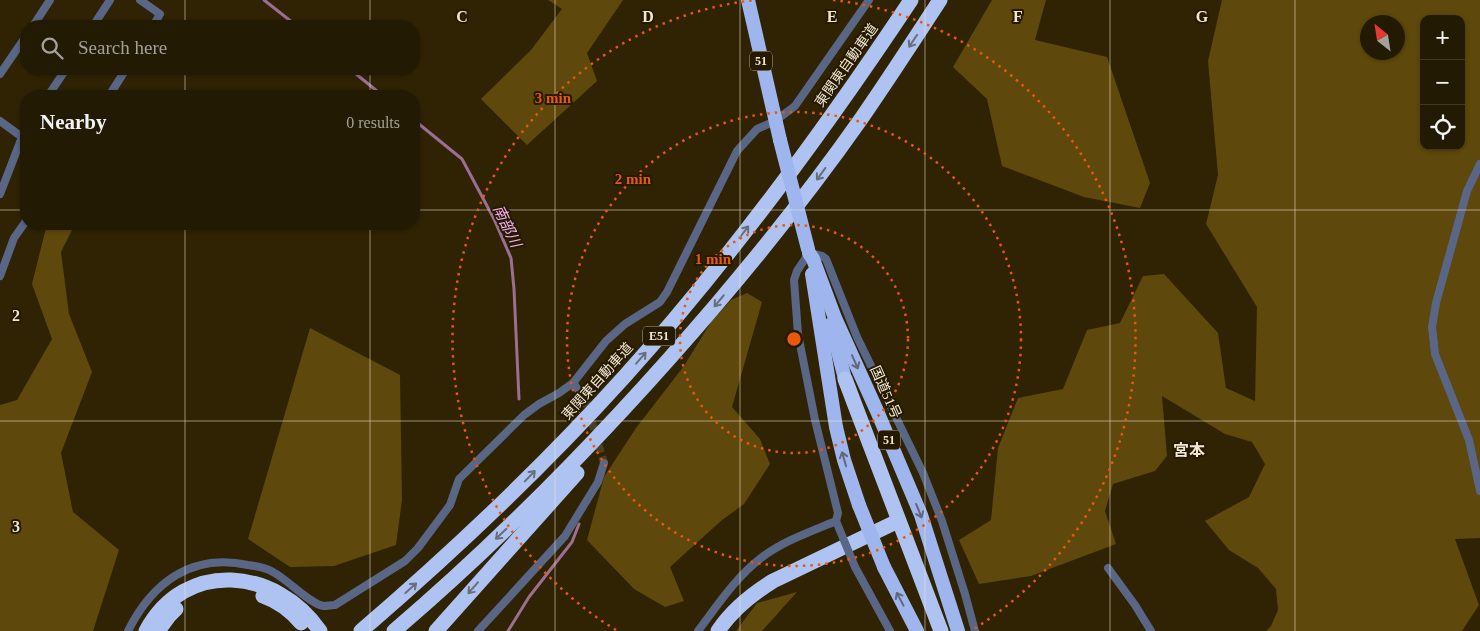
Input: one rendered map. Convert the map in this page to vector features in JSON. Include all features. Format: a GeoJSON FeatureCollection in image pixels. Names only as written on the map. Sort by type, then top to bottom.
{"type":"FeatureCollection","features":[{"type":"Feature","properties":{"kind":"highway","name":"国道51号"},"geometry":{"type":"LineString","coordinates":[[748,0],[775,121],[808,251],[822,329],[827,379],[844,460],[859,505],[884,567],[917,631]]}},
{"type":"Feature","properties":{"kind":"highway","name":"東関東自動車道"},"geometry":{"type":"LineString","coordinates":[[361,631],[452,552],[522,484],[610,393],[684,308],[768,201],[834,112],[910,0]]}},
{"type":"Feature","properties":{"kind":"highway","name":"E51"},"geometry":{"type":"LineString","coordinates":[[394,631],[467,566],[531,505],[617,417],[670,359],[755,259],[812,186],[861,119],[940,0]]}},
{"type":"Feature","properties":{"kind":"highway","name":"国道51号"},"geometry":{"type":"LineString","coordinates":[[808,251],[813,259],[835,318],[921,515],[958,631]]}},
{"type":"Feature","properties":{"kind":"highway"},"geometry":{"type":"LineString","coordinates":[[824,287],[825,302],[845,379]]}},
{"type":"Feature","properties":{"kind":"highway"},"geometry":{"type":"LineString","coordinates":[[822,329],[845,379],[941,631]]}},
{"type":"Feature","properties":{"kind":"highway"},"geometry":{"type":"LineString","coordinates":[[436,631],[584,465],[606,437],[617,417]]}},
{"type":"Feature","properties":{"kind":"highway"},"geometry":{"type":"LineString","coordinates":[[718,631],[738,607],[773,580],[898,521]]}},
{"type":"Feature","properties":{"kind":"highway"},"geometry":{"type":"LineString","coordinates":[[146,631],[154,618],[177,596],[206,582],[234,580],[250,581],[280,593],[291,600],[316,630]]}},
{"type":"Feature","properties":{"kind":"highway"},"geometry":{"type":"LineString","coordinates":[[158,631],[169,616],[187,601],[206,592],[226,590],[248,591],[270,598],[316,630]]}},
{"type":"Feature","properties":{"kind":"highway"},"geometry":{"type":"LineString","coordinates":[[356,631],[394,603]]}},
{"type":"Feature","properties":{"kind":"street"},"geometry":{"type":"LineString","coordinates":[[36,20],[50,0]]}},
{"type":"Feature","properties":{"kind":"street"},"geometry":{"type":"LineString","coordinates":[[97,20],[110,0]]}},
{"type":"Feature","properties":{"kind":"street"},"geometry":{"type":"LineString","coordinates":[[140,0],[160,14],[156,20]]}},
{"type":"Feature","properties":{"kind":"street"},"geometry":{"type":"LineString","coordinates":[[128,631],[144,603],[156,590],[173,576],[191,567],[212,563],[234,562],[273,572],[312,602],[322,606],[335,605],[405,561],[418,548],[450,505],[459,479],[524,415],[573,383],[606,341],[625,324],[660,302],[667,292],[737,151],[757,129],[775,121],[795,106],[869,0]]}},
{"type":"Feature","properties":{"kind":"street"},"geometry":{"type":"LineString","coordinates":[[0,74],[20,45]]}},
{"type":"Feature","properties":{"kind":"street"},"geometry":{"type":"LineString","coordinates":[[52,90],[62,75]]}},
{"type":"Feature","properties":{"kind":"street"},"geometry":{"type":"LineString","coordinates":[[113,90],[122,75]]}},
{"type":"Feature","properties":{"kind":"street"},"geometry":{"type":"LineString","coordinates":[[0,121],[20,133]]}},
{"type":"Feature","properties":{"kind":"street"},"geometry":{"type":"LineString","coordinates":[[0,194],[20,148]]}},
{"type":"Feature","properties":{"kind":"street"},"geometry":{"type":"LineString","coordinates":[[1480,164],[1468,191],[1436,303],[1432,326],[1435,354],[1469,440],[1480,491]]}},
{"type":"Feature","properties":{"kind":"street"},"geometry":{"type":"LineString","coordinates":[[0,276],[14,238],[20,230]]}},
{"type":"Feature","properties":{"kind":"street"},"geometry":{"type":"LineString","coordinates":[[890,631],[855,566],[836,521],[838,513],[815,420],[798,334],[794,280],[808,251],[826,259],[857,338],[924,473],[975,631]]}},
{"type":"Feature","properties":{"kind":"street"},"geometry":{"type":"LineString","coordinates":[[573,383],[585,399]]}},
{"type":"Feature","properties":{"kind":"street"},"geometry":{"type":"LineString","coordinates":[[478,631],[566,536],[598,482],[604,463]]}},
{"type":"Feature","properties":{"kind":"street"},"geometry":{"type":"LineString","coordinates":[[698,631],[738,581],[759,559],[781,545],[836,521]]}},
{"type":"Feature","properties":{"kind":"street"},"geometry":{"type":"LineString","coordinates":[[1108,568],[1151,631]]}},
{"type":"Feature","properties":{"kind":"shaded area"},"geometry":{"type":"Polygon","coordinates":[[[548,0],[623,0],[587,53],[597,81],[527,145],[481,99],[531,50],[562,9],[548,0]]]}},
{"type":"Feature","properties":{"kind":"shaded area"},"geometry":{"type":"Polygon","coordinates":[[[992,0],[1046,0],[1035,40],[1107,57],[1150,183],[1140,208],[1084,197],[1002,166],[987,99],[953,67],[992,0]]]}},
{"type":"Feature","properties":{"kind":"shaded area"},"geometry":{"type":"Polygon","coordinates":[[[1222,0],[1480,0],[1480,538],[1455,539],[1479,605],[1462,631],[1266,631],[1271,626],[1278,610],[1276,589],[1258,568],[1229,550],[1205,521],[1249,497],[1265,464],[1252,442],[1225,434],[1162,396],[1167,456],[1155,471],[1113,484],[1105,511],[1116,544],[1031,576],[979,584],[959,540],[991,520],[998,448],[1018,398],[1063,389],[1087,330],[1120,323],[1143,276],[1164,274],[1218,333],[1226,388],[1255,401],[1257,307],[1206,224],[1218,175],[1208,61],[1222,0]]]}},
{"type":"Feature","properties":{"kind":"shaded area"},"geometry":{"type":"Polygon","coordinates":[[[46,230],[72,230],[61,252],[69,314],[92,372],[61,453],[73,512],[119,550],[93,631],[0,631],[0,405],[17,400],[52,339],[32,284],[46,230]]]}},
{"type":"Feature","properties":{"kind":"shaded area"},"geometry":{"type":"Polygon","coordinates":[[[747,293],[762,302],[732,407],[760,439],[770,464],[744,504],[722,520],[670,567],[684,601],[665,607],[634,589],[587,540],[604,477],[636,428],[684,366],[711,322],[731,300],[747,293]]]}},
{"type":"Feature","properties":{"kind":"shaded area"},"geometry":{"type":"Polygon","coordinates":[[[310,328],[400,375],[402,500],[396,545],[334,566],[290,567],[248,539],[310,328]]]}},
{"type":"Feature","properties":{"kind":"shaded area"},"geometry":{"type":"Polygon","coordinates":[[[797,592],[762,631],[736,631],[757,603],[797,592]]]}},
{"type":"Feature","properties":{"kind":"waterway","name":"南部川"},"geometry":{"type":"LineString","coordinates":[[264,0],[289,20]]}},
{"type":"Feature","properties":{"kind":"waterway","name":"南部川"},"geometry":{"type":"LineString","coordinates":[[357,75],[376,90]]}},
{"type":"Feature","properties":{"kind":"waterway","name":"南部川"},"geometry":{"type":"LineString","coordinates":[[420,125],[462,159],[494,219],[511,258],[519,399]]}},
{"type":"Feature","properties":{"kind":"waterway","name":"南部川"},"geometry":{"type":"LineString","coordinates":[[508,631],[529,597],[572,542],[579,524]]}},
{"type":"Feature","properties":{"kind":"tunnel"},"geometry":{"type":"LineString","coordinates":[[585,399],[604,463]]}},
{"type":"Feature","properties":{"kind":"district","name":"宮本"},"geometry":{"type":"Point","coordinates":[1189,450]}}]}
